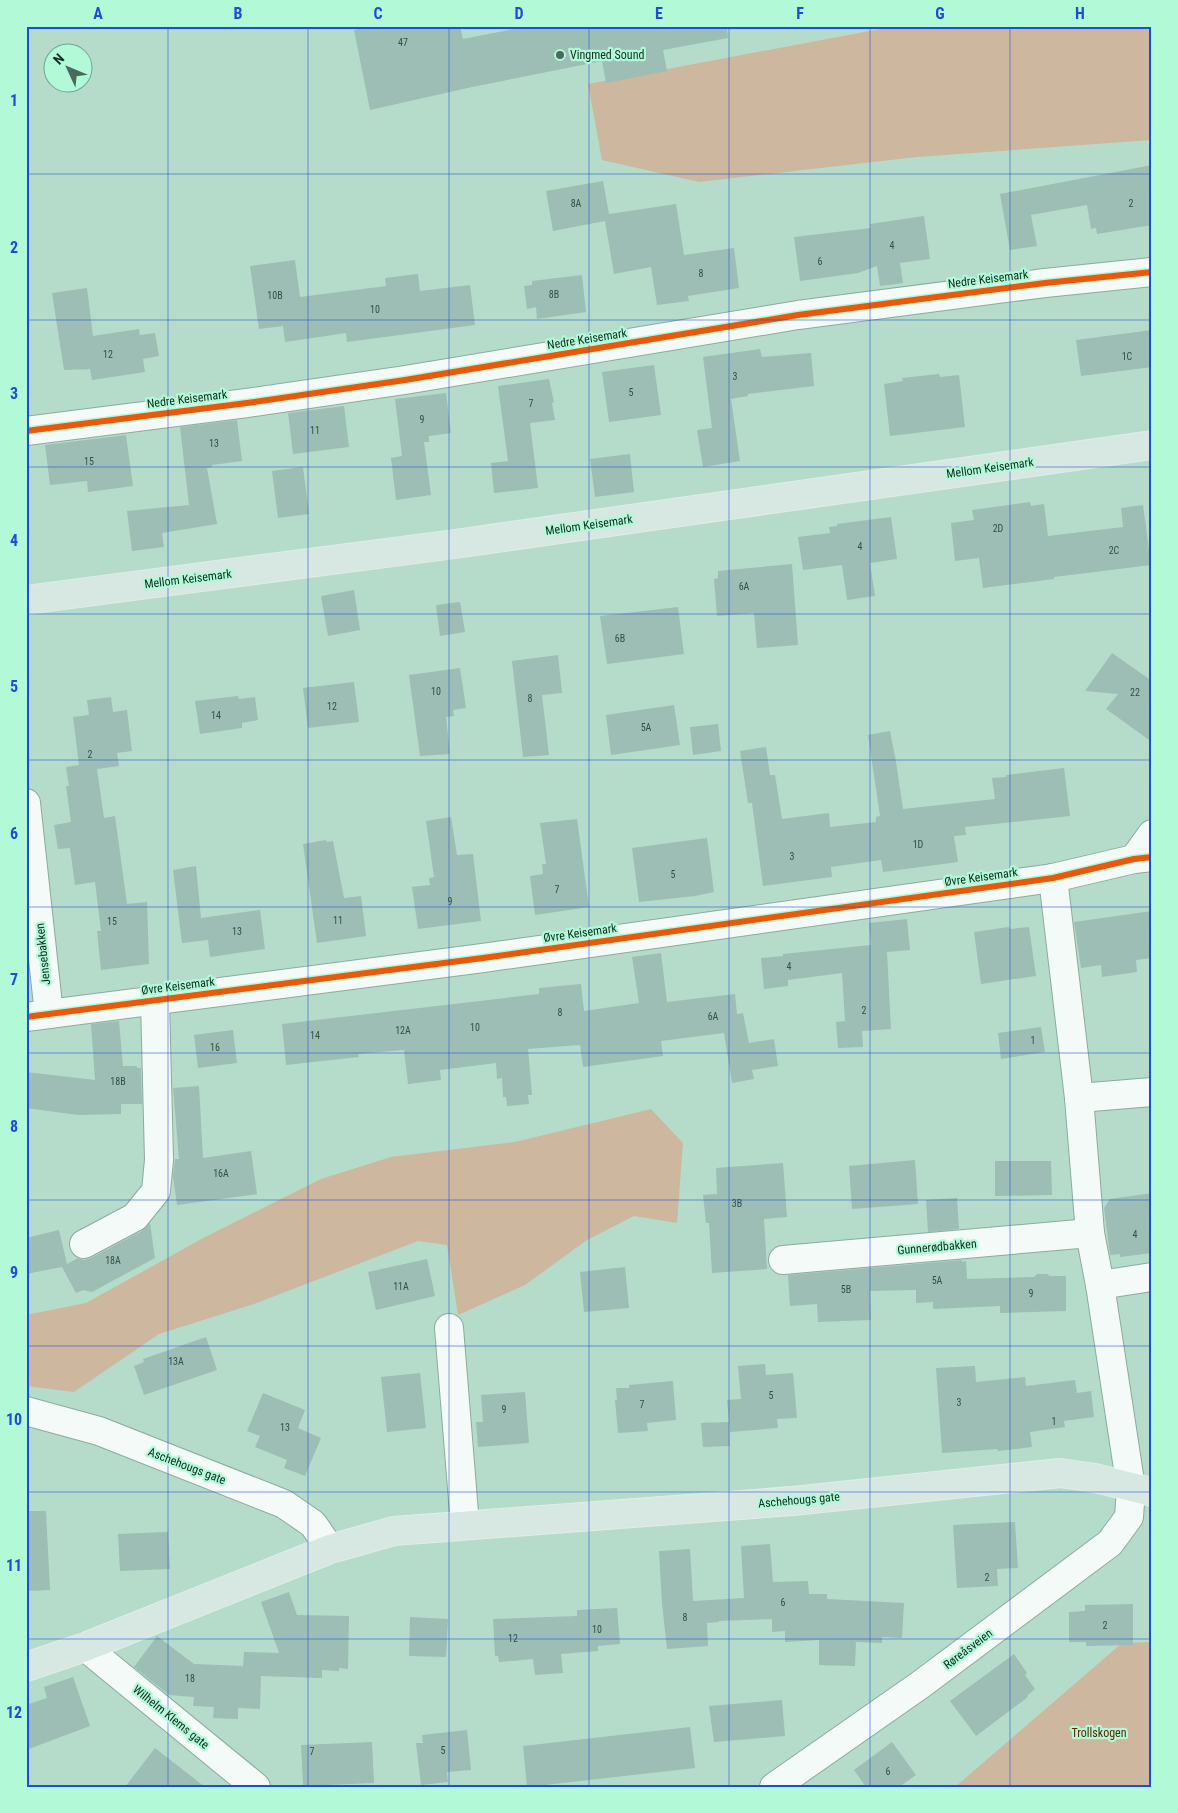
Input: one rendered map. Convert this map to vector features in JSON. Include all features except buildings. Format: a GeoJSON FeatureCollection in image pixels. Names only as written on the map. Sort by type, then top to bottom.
{"type":"FeatureCollection","features":[{"type":"Feature","properties":{"kind":"main road","name":"Mellom Keisemark"},"geometry":{"type":"LineString","coordinates":[[26,600],[445,545],[1152,445]]}},
{"type":"Feature","properties":{"kind":"main road","name":"Aschehougs gate"},"geometry":{"type":"LineString","coordinates":[[26,1667],[85,1647],[330,1549],[394,1531],[793,1501],[1060,1473],[1095,1478],[1141,1490]]}},
{"type":"Feature","properties":{"kind":"street","name":"Nedre Keisemark"},"geometry":{"type":"LineString","coordinates":[[26,431],[247,403],[405,380],[798,315],[1045,283],[1152,272]]}},
{"type":"Feature","properties":{"kind":"street","name":"Jensebakken"},"geometry":{"type":"LineString","coordinates":[[26,804],[38,1016]]}},
{"type":"Feature","properties":{"kind":"street"},"geometry":{"type":"LineString","coordinates":[[1143,858],[1152,834]]}},
{"type":"Feature","properties":{"kind":"street","name":"Øvre Keisemark"},"geometry":{"type":"LineString","coordinates":[[38,1016],[483,958],[1053,878],[1143,858]]}},
{"type":"Feature","properties":{"kind":"street"},"geometry":{"type":"LineString","coordinates":[[1053,878],[1079,1098],[1090,1233],[1141,1490]]}},
{"type":"Feature","properties":{"kind":"street","name":"Øvre Keisemark"},"geometry":{"type":"LineString","coordinates":[[84,1244],[135,1216],[156,1191],[159,1160],[155,1001]]}},
{"type":"Feature","properties":{"kind":"street"},"geometry":{"type":"LineString","coordinates":[[1079,1098],[1152,1092]]}},
{"type":"Feature","properties":{"kind":"street","name":"Gunnerødbakken"},"geometry":{"type":"LineString","coordinates":[[783,1260],[1090,1233]]}},
{"type":"Feature","properties":{"kind":"street"},"geometry":{"type":"LineString","coordinates":[[1100,1285],[1152,1277]]}},
{"type":"Feature","properties":{"kind":"street"},"geometry":{"type":"LineString","coordinates":[[449,1328],[465,1525]]}},
{"type":"Feature","properties":{"kind":"street","name":"Aschehougs gate"},"geometry":{"type":"LineString","coordinates":[[26,1412],[99,1432],[284,1504],[314,1524],[330,1549]]}},
{"type":"Feature","properties":{"kind":"street","name":"Røreåsveien"},"geometry":{"type":"LineString","coordinates":[[774,1787],[920,1685],[1110,1543],[1129,1517],[1141,1490]]}},
{"type":"Feature","properties":{"kind":"street","name":"Wilhelm Klems gate"},"geometry":{"type":"LineString","coordinates":[[85,1647],[256,1787]]}},
{"type":"Feature","properties":{"kind":"green space"},"geometry":{"type":"Polygon","coordinates":[[[896,26],[1152,26],[1152,140],[917,157],[699,182],[602,160],[588,84],[896,26]]]}},
{"type":"Feature","properties":{"kind":"green space"},"geometry":{"type":"Polygon","coordinates":[[[651,1109],[683,1143],[677,1223],[634,1216],[587,1240],[525,1285],[458,1315],[447,1245],[418,1241],[254,1304],[159,1334],[74,1392],[26,1386],[26,1315],[86,1303],[205,1237],[321,1179],[391,1157],[515,1142],[651,1109]]]}},
{"type":"Feature","properties":{"kind":"green space","name":"Trollskogen"},"geometry":{"type":"Polygon","coordinates":[[[1152,1642],[1152,1787],[955,1787],[1122,1643],[1152,1642]]]}},
{"type":"Feature","properties":{"kind":"cycle path"},"geometry":{"type":"LineString","coordinates":[[26,431],[247,403],[405,380],[798,315],[1045,283],[1152,272]]}},
{"type":"Feature","properties":{"kind":"cycle path"},"geometry":{"type":"LineString","coordinates":[[26,1017],[483,958],[1053,878],[1134,859],[1152,857]]}},
{"type":"Feature","properties":{"kind":"place","name":"Vingmed Sound"},"geometry":{"type":"Point","coordinates":[560,55]}}]}
